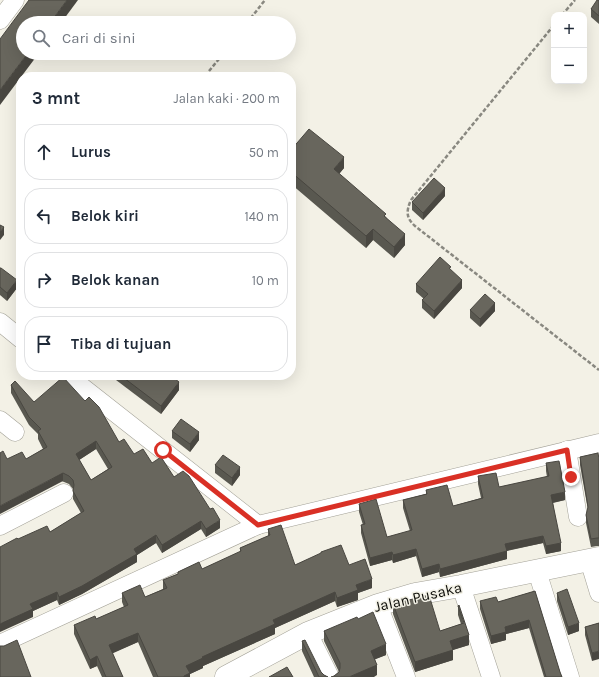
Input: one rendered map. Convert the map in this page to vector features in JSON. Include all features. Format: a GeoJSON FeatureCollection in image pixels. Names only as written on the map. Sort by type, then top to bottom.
{"type":"FeatureCollection","features":[{"type":"Feature","properties":{"kind":"main road","name":"Jalan Pusaka"},"geometry":{"type":"LineString","coordinates":[[226,677],[253,671],[308,633],[378,605],[415,594],[594,559]]}},
{"type":"Feature","properties":{"kind":"street"},"geometry":{"type":"LineString","coordinates":[[0,20],[15,0]]}},
{"type":"Feature","properties":{"kind":"street"},"geometry":{"type":"LineString","coordinates":[[0,322],[16,335]]}},
{"type":"Feature","properties":{"kind":"street"},"geometry":{"type":"LineString","coordinates":[[73,380],[258,525]]}},
{"type":"Feature","properties":{"kind":"street"},"geometry":{"type":"LineString","coordinates":[[0,420],[15,432]]}},
{"type":"Feature","properties":{"kind":"street"},"geometry":{"type":"LineString","coordinates":[[0,644],[258,525],[599,443]]}},
{"type":"Feature","properties":{"kind":"street"},"geometry":{"type":"LineString","coordinates":[[567,450],[578,517]]}},
{"type":"Feature","properties":{"kind":"street"},"geometry":{"type":"LineString","coordinates":[[0,526],[64,493]]}},
{"type":"Feature","properties":{"kind":"street"},"geometry":{"type":"LineString","coordinates":[[594,559],[599,592]]}},
{"type":"Feature","properties":{"kind":"street"},"geometry":{"type":"LineString","coordinates":[[537,571],[570,677]]}},
{"type":"Feature","properties":{"kind":"street"},"geometry":{"type":"LineString","coordinates":[[461,586],[491,677]]}},
{"type":"Feature","properties":{"kind":"street"},"geometry":{"type":"LineString","coordinates":[[378,605],[406,677]]}},
{"type":"Feature","properties":{"kind":"street"},"geometry":{"type":"LineString","coordinates":[[308,633],[330,677]]}},
{"type":"Feature","properties":{"kind":"path"},"geometry":{"type":"LineString","coordinates":[[252,16],[265,0]]}},
{"type":"Feature","properties":{"kind":"path"},"geometry":{"type":"LineString","coordinates":[[564,12],[574,0]]}},
{"type":"Feature","properties":{"kind":"path"},"geometry":{"type":"LineString","coordinates":[[551,29],[410,200],[406,213],[410,221],[415,226],[599,370]]}},
{"type":"Feature","properties":{"kind":"path"},"geometry":{"type":"LineString","coordinates":[[209,71],[218,60]]}},
{"type":"Feature","properties":{"kind":"building"},"geometry":{"type":"Polygon","coordinates":[[[29,0],[67,0],[55,16],[17,16],[29,0]]]}},
{"type":"Feature","properties":{"kind":"building"},"geometry":{"type":"Polygon","coordinates":[[[597,0],[599,0],[599,16],[591,9],[597,0]]]}},
{"type":"Feature","properties":{"kind":"building"},"geometry":{"type":"Polygon","coordinates":[[[16,17],[16,60],[23,60],[0,90],[0,39],[16,17]]]}},
{"type":"Feature","properties":{"kind":"building"},"geometry":{"type":"Polygon","coordinates":[[[309,129],[344,157],[334,169],[386,214],[384,216],[405,234],[394,247],[373,229],[366,236],[296,176],[296,144],[309,129]]]}},
{"type":"Feature","properties":{"kind":"building"},"geometry":{"type":"Polygon","coordinates":[[[434,178],[445,188],[423,213],[412,202],[434,178]]]}},
{"type":"Feature","properties":{"kind":"building"},"geometry":{"type":"Polygon","coordinates":[[[0,225],[4,227],[0,232],[0,225]]]}},
{"type":"Feature","properties":{"kind":"building"},"geometry":{"type":"Polygon","coordinates":[[[440,257],[462,280],[434,311],[422,300],[428,294],[416,284],[440,257]]]}},
{"type":"Feature","properties":{"kind":"building"},"geometry":{"type":"Polygon","coordinates":[[[1,268],[16,279],[16,281],[7,293],[0,287],[1,268]]]}},
{"type":"Feature","properties":{"kind":"building"},"geometry":{"type":"Polygon","coordinates":[[[485,294],[495,303],[480,319],[470,310],[485,294]]]}},
{"type":"Feature","properties":{"kind":"building"},"geometry":{"type":"Polygon","coordinates":[[[60,380],[66,380],[85,401],[89,397],[99,407],[119,442],[124,439],[134,454],[143,449],[152,463],[161,457],[174,477],[183,471],[189,476],[210,509],[213,508],[220,520],[206,529],[201,521],[162,545],[156,535],[134,549],[137,554],[82,586],[59,597],[57,592],[30,604],[33,609],[0,624],[0,547],[17,538],[18,539],[47,526],[50,532],[84,511],[73,491],[73,480],[63,473],[0,506],[0,453],[3,451],[7,459],[22,452],[26,459],[47,447],[38,431],[41,429],[29,417],[11,385],[15,381],[34,402],[60,380]],[[96,441],[76,454],[91,480],[112,467],[96,441]]]}},
{"type":"Feature","properties":{"kind":"building"},"geometry":{"type":"Polygon","coordinates":[[[127,380],[176,380],[179,382],[161,406],[127,380]]]}},
{"type":"Feature","properties":{"kind":"building"},"geometry":{"type":"Polygon","coordinates":[[[181,419],[199,432],[190,444],[172,431],[181,419]]]}},
{"type":"Feature","properties":{"kind":"building"},"geometry":{"type":"Polygon","coordinates":[[[598,453],[599,538],[591,539],[586,515],[588,507],[580,457],[598,453]]]}},
{"type":"Feature","properties":{"kind":"building"},"geometry":{"type":"Polygon","coordinates":[[[223,455],[240,467],[232,478],[215,465],[223,455]]]}},
{"type":"Feature","properties":{"kind":"building"},"geometry":{"type":"Polygon","coordinates":[[[559,461],[565,492],[551,495],[561,543],[546,546],[543,536],[505,544],[507,551],[440,569],[439,564],[422,569],[416,549],[393,555],[392,552],[370,558],[361,525],[365,524],[359,504],[376,499],[387,537],[412,530],[403,500],[427,494],[426,490],[447,485],[453,506],[483,498],[478,476],[496,473],[499,487],[549,476],[546,463],[559,461]]]}},
{"type":"Feature","properties":{"kind":"building"},"geometry":{"type":"Polygon","coordinates":[[[281,525],[295,565],[321,552],[341,545],[349,565],[365,559],[372,579],[356,585],[358,590],[337,598],[335,592],[273,620],[275,624],[202,657],[203,658],[186,666],[190,673],[184,677],[158,677],[138,633],[109,645],[123,677],[106,677],[97,656],[90,660],[74,625],[95,616],[96,619],[128,605],[122,593],[140,585],[145,597],[167,588],[163,580],[178,574],[178,572],[199,562],[202,569],[241,551],[240,548],[270,535],[268,529],[281,525]]]}},
{"type":"Feature","properties":{"kind":"building"},"geometry":{"type":"Polygon","coordinates":[[[567,589],[579,623],[568,627],[557,593],[567,589]]]}},
{"type":"Feature","properties":{"kind":"building"},"geometry":{"type":"Polygon","coordinates":[[[535,591],[562,677],[546,677],[529,620],[505,627],[506,632],[491,636],[480,601],[496,597],[498,602],[535,591]]]}},
{"type":"Feature","properties":{"kind":"building"},"geometry":{"type":"Polygon","coordinates":[[[429,595],[440,631],[464,623],[458,606],[459,605],[469,635],[450,641],[453,650],[415,662],[393,604],[429,595]]]}},
{"type":"Feature","properties":{"kind":"building"},"geometry":{"type":"Polygon","coordinates":[[[373,612],[386,644],[371,651],[377,665],[349,677],[331,677],[339,672],[340,663],[324,631],[373,612]]]}},
{"type":"Feature","properties":{"kind":"building"},"geometry":{"type":"Polygon","coordinates":[[[599,623],[599,651],[592,653],[585,627],[599,623]]]}},
{"type":"Feature","properties":{"kind":"building"},"geometry":{"type":"Polygon","coordinates":[[[17,640],[31,677],[0,677],[0,646],[4,646],[17,640]]]}},
{"type":"Feature","properties":{"kind":"building"},"geometry":{"type":"Polygon","coordinates":[[[305,640],[321,672],[328,677],[319,677],[302,641],[305,640]]]}},
{"type":"Feature","properties":{"kind":"building"},"geometry":{"type":"Polygon","coordinates":[[[287,667],[293,677],[269,677],[287,667]]]}},
{"type":"Feature","properties":{"kind":"route"},"geometry":{"type":"LineString","coordinates":[[163,450],[258,525],[567,450],[571,477]]}}]}
